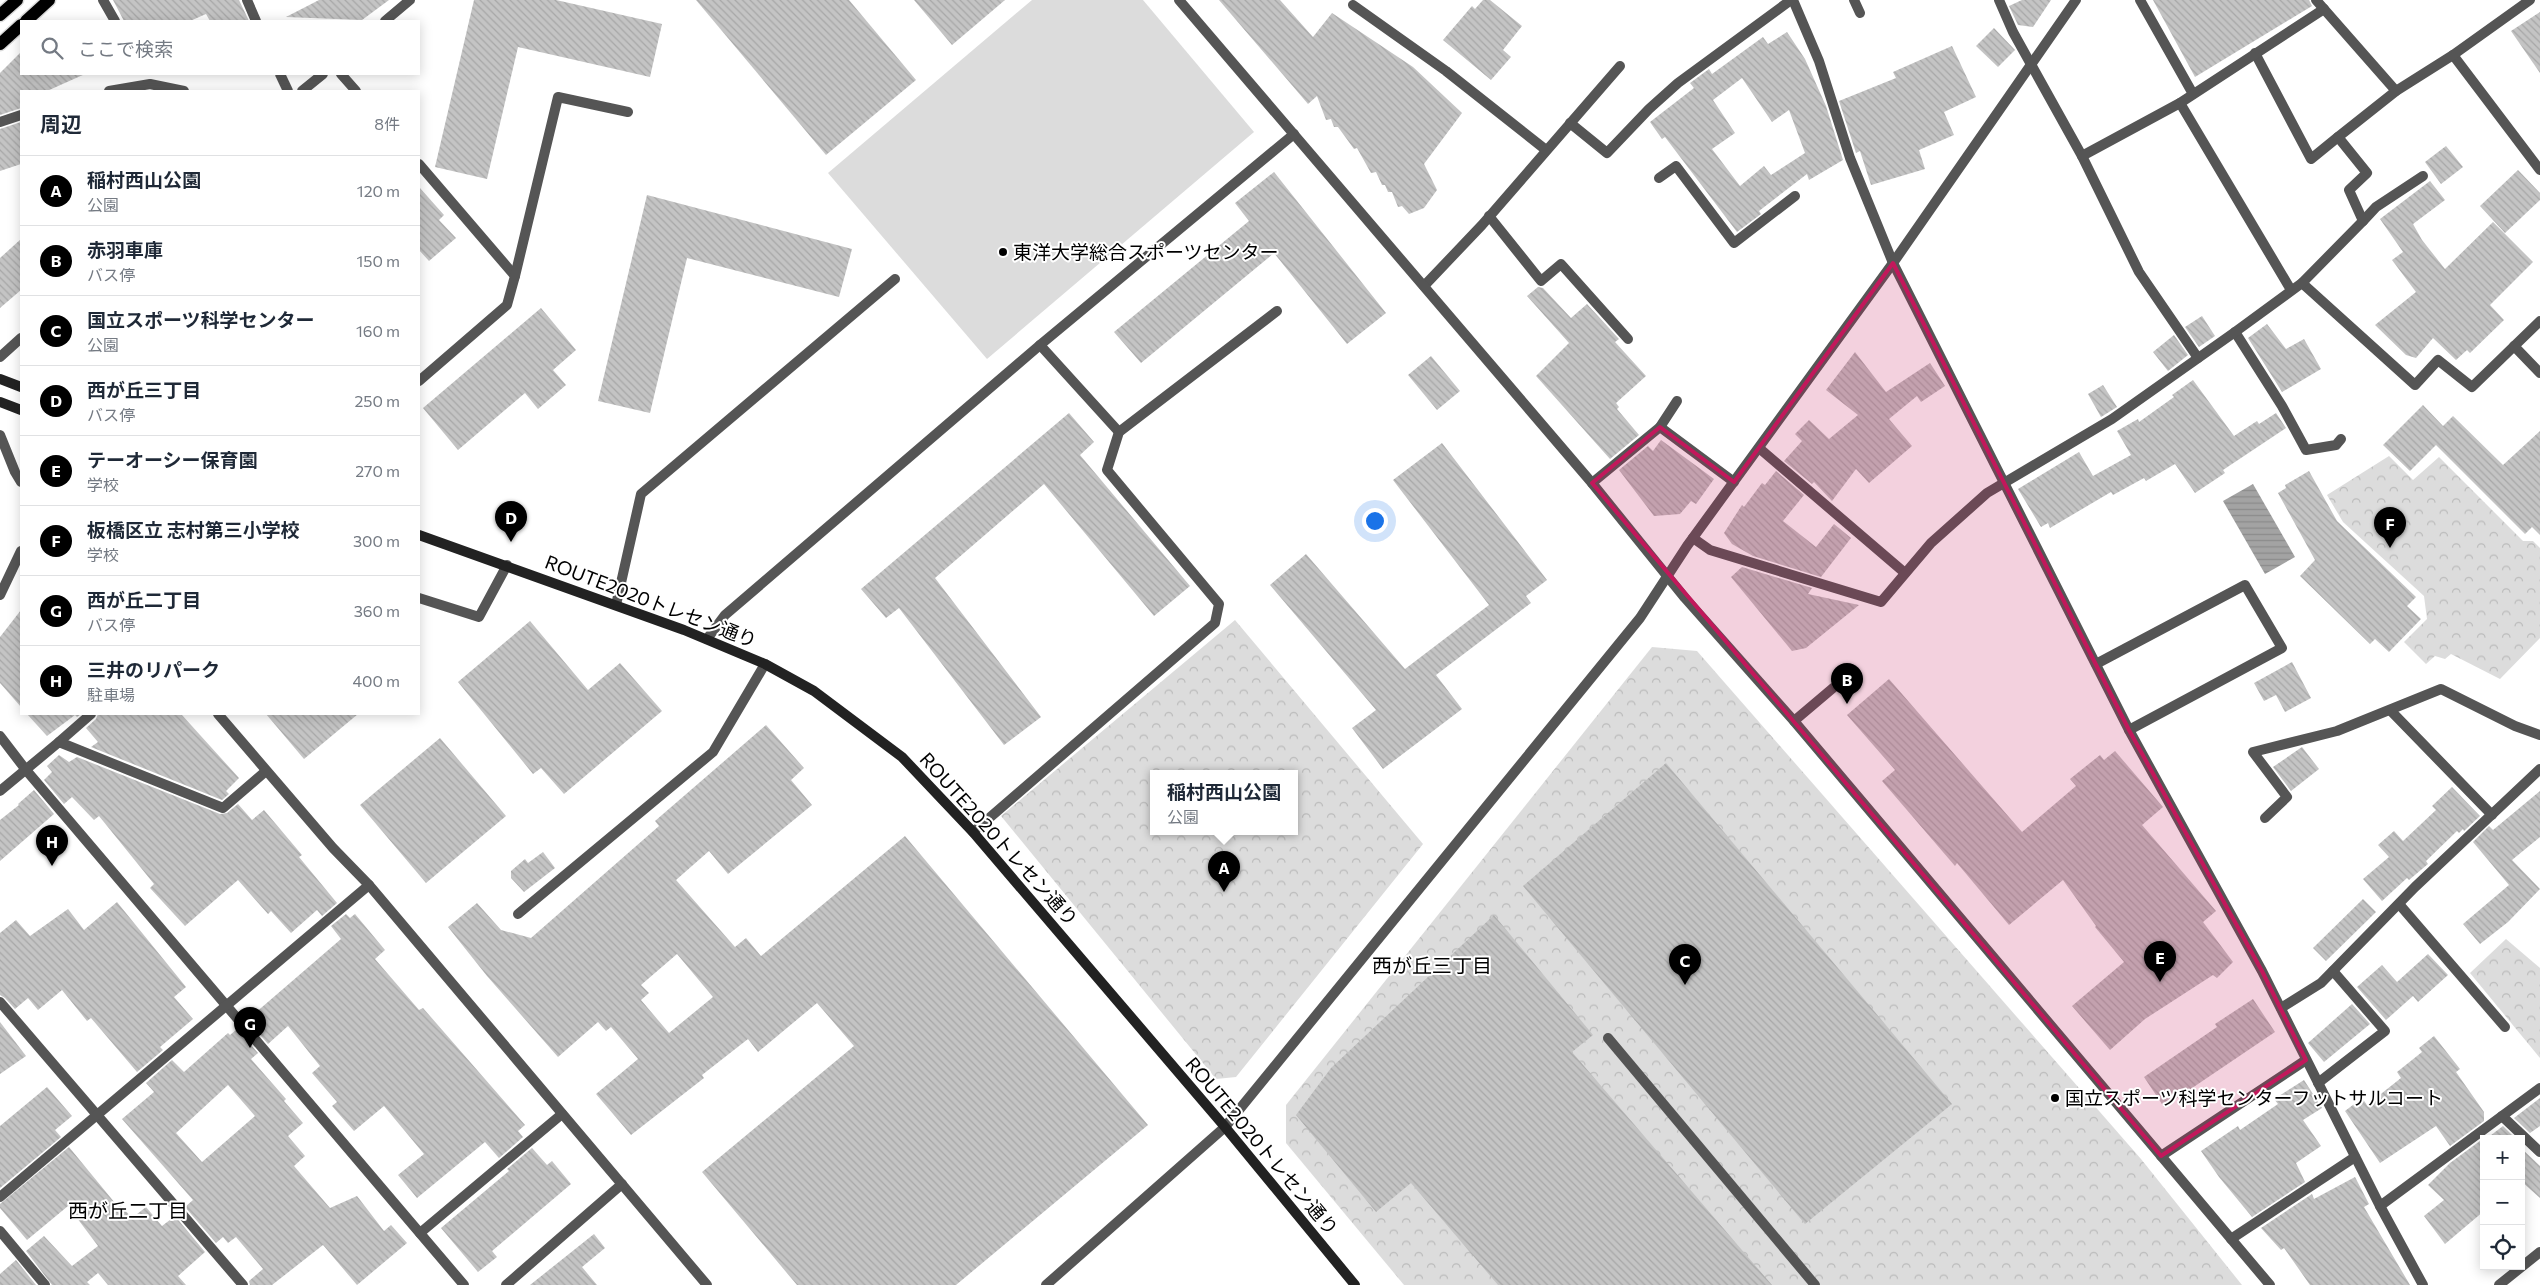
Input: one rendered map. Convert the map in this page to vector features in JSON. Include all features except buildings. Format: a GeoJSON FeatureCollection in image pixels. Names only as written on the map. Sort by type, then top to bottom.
{"type":"FeatureCollection","features":[{"type":"Feature","properties":{"kind":"main road"},"geometry":{"type":"LineString","coordinates":[[0,16],[17,0]]}},
{"type":"Feature","properties":{"kind":"main road"},"geometry":{"type":"LineString","coordinates":[[27,20],[49,0]]}},
{"type":"Feature","properties":{"kind":"main road"},"geometry":{"type":"LineString","coordinates":[[0,44],[20,26]]}},
{"type":"Feature","properties":{"kind":"main road"},"geometry":{"type":"LineString","coordinates":[[0,379],[20,387]]}},
{"type":"Feature","properties":{"kind":"main road"},"geometry":{"type":"LineString","coordinates":[[0,402],[20,410]]}},
{"type":"Feature","properties":{"kind":"main road","name":"ROUTE2020トレセン通り"},"geometry":{"type":"LineString","coordinates":[[420,535],[616,605],[707,639],[765,664],[814,691],[902,757],[974,832],[1355,1285]]}},
{"type":"Feature","properties":{"kind":"street"},"geometry":{"type":"LineString","coordinates":[[104,0],[114,20]]}},
{"type":"Feature","properties":{"kind":"street"},"geometry":{"type":"LineString","coordinates":[[246,0],[256,20]]}},
{"type":"Feature","properties":{"kind":"street"},"geometry":{"type":"LineString","coordinates":[[386,20],[410,0]]}},
{"type":"Feature","properties":{"kind":"street"},"geometry":{"type":"LineString","coordinates":[[1179,0],[1592,483],[1668,576],[1794,721],[2270,1285]]}},
{"type":"Feature","properties":{"kind":"street"},"geometry":{"type":"LineString","coordinates":[[1570,123],[1607,153],[1649,109],[1678,83],[1792,0],[1819,61],[1850,158],[1894,263],[2130,730],[2280,1008],[2380,1206],[2423,1285]]}},
{"type":"Feature","properties":{"kind":"street"},"geometry":{"type":"LineString","coordinates":[[1854,0],[1860,13]]}},
{"type":"Feature","properties":{"kind":"street"},"geometry":{"type":"LineString","coordinates":[[1999,0],[2013,32],[2082,156],[2139,272],[2198,358]]}},
{"type":"Feature","properties":{"kind":"street"},"geometry":{"type":"LineString","coordinates":[[1046,1285],[1224,1127],[1640,618],[1734,482],[1894,263],[2076,0]]}},
{"type":"Feature","properties":{"kind":"street"},"geometry":{"type":"LineString","coordinates":[[2140,0],[2193,94]]}},
{"type":"Feature","properties":{"kind":"street"},"geometry":{"type":"LineString","coordinates":[[2316,0],[2396,91]]}},
{"type":"Feature","properties":{"kind":"street"},"geometry":{"type":"LineString","coordinates":[[2255,54],[2311,159],[2396,91],[2453,55],[2530,0]]}},
{"type":"Feature","properties":{"kind":"street"},"geometry":{"type":"LineString","coordinates":[[1352,3],[1431,60],[1546,150]]}},
{"type":"Feature","properties":{"kind":"street"},"geometry":{"type":"LineString","coordinates":[[2082,156],[2180,104],[2324,9]]}},
{"type":"Feature","properties":{"kind":"street"},"geometry":{"type":"LineString","coordinates":[[2453,55],[2540,170]]}},
{"type":"Feature","properties":{"kind":"street"},"geometry":{"type":"LineString","coordinates":[[1424,286],[1440,271],[1620,66]]}},
{"type":"Feature","properties":{"kind":"street"},"geometry":{"type":"LineString","coordinates":[[146,75],[150,84]]}},
{"type":"Feature","properties":{"kind":"street"},"geometry":{"type":"LineString","coordinates":[[280,75],[288,90]]}},
{"type":"Feature","properties":{"kind":"street"},"geometry":{"type":"LineString","coordinates":[[303,90],[322,75]]}},
{"type":"Feature","properties":{"kind":"street"},"geometry":{"type":"LineString","coordinates":[[342,75],[355,90]]}},
{"type":"Feature","properties":{"kind":"street"},"geometry":{"type":"LineString","coordinates":[[115,90],[150,84],[179,90]]}},
{"type":"Feature","properties":{"kind":"street"},"geometry":{"type":"LineString","coordinates":[[420,380],[507,305],[558,97],[628,112]]}},
{"type":"Feature","properties":{"kind":"street"},"geometry":{"type":"LineString","coordinates":[[2180,104],[2291,290]]}},
{"type":"Feature","properties":{"kind":"street"},"geometry":{"type":"LineString","coordinates":[[0,122],[20,115]]}},
{"type":"Feature","properties":{"kind":"street"},"geometry":{"type":"LineString","coordinates":[[707,639],[725,615],[1040,345],[1294,134]]}},
{"type":"Feature","properties":{"kind":"street"},"geometry":{"type":"LineString","coordinates":[[2338,137],[2366,174],[2348,190],[2363,221]]}},
{"type":"Feature","properties":{"kind":"street"},"geometry":{"type":"LineString","coordinates":[[420,165],[515,276]]}},
{"type":"Feature","properties":{"kind":"street"},"geometry":{"type":"LineString","coordinates":[[1659,178],[1676,166],[1734,243],[1795,196]]}},
{"type":"Feature","properties":{"kind":"street"},"geometry":{"type":"LineString","coordinates":[[1694,538],[1710,550],[1881,602],[1931,543],[1987,493],[2112,420],[2235,332],[2302,282],[2376,207],[2424,176]]}},
{"type":"Feature","properties":{"kind":"street"},"geometry":{"type":"LineString","coordinates":[[1489,216],[1540,281],[1561,264],[1628,340]]}},
{"type":"Feature","properties":{"kind":"street"},"geometry":{"type":"LineString","coordinates":[[616,605],[641,494],[895,279]]}},
{"type":"Feature","properties":{"kind":"street"},"geometry":{"type":"LineString","coordinates":[[2302,282],[2415,385],[2438,360],[2472,387],[2540,321]]}},
{"type":"Feature","properties":{"kind":"street"},"geometry":{"type":"LineString","coordinates":[[974,832],[1216,623],[1219,604],[1107,470],[1119,432],[1277,311]]}},
{"type":"Feature","properties":{"kind":"street"},"geometry":{"type":"LineString","coordinates":[[2235,332],[2282,406],[2306,450],[2336,445],[2341,439]]}},
{"type":"Feature","properties":{"kind":"street"},"geometry":{"type":"LineString","coordinates":[[0,357],[20,339]]}},
{"type":"Feature","properties":{"kind":"street"},"geometry":{"type":"LineString","coordinates":[[1040,345],[1119,432]]}},
{"type":"Feature","properties":{"kind":"street"},"geometry":{"type":"LineString","coordinates":[[2514,346],[2540,373]]}},
{"type":"Feature","properties":{"kind":"street"},"geometry":{"type":"LineString","coordinates":[[1592,483],[1660,427],[1677,401]]}},
{"type":"Feature","properties":{"kind":"street"},"geometry":{"type":"LineString","coordinates":[[1660,427],[1734,482]]}},
{"type":"Feature","properties":{"kind":"street"},"geometry":{"type":"LineString","coordinates":[[0,435],[20,480]]}},
{"type":"Feature","properties":{"kind":"street"},"geometry":{"type":"LineString","coordinates":[[1759,448],[1905,573]]}},
{"type":"Feature","properties":{"kind":"street"},"geometry":{"type":"LineString","coordinates":[[0,595],[20,553]]}},
{"type":"Feature","properties":{"kind":"street"},"geometry":{"type":"LineString","coordinates":[[420,598],[479,617],[506,565]]}},
{"type":"Feature","properties":{"kind":"street"},"geometry":{"type":"LineString","coordinates":[[2096,664],[2245,585],[2282,648],[2130,730]]}},
{"type":"Feature","properties":{"kind":"street"},"geometry":{"type":"LineString","coordinates":[[518,914],[713,752],[765,664]]}},
{"type":"Feature","properties":{"kind":"street"},"geometry":{"type":"LineString","coordinates":[[1794,721],[1833,688]]}},
{"type":"Feature","properties":{"kind":"street"},"geometry":{"type":"LineString","coordinates":[[2265,818],[2287,797],[2253,752],[2337,731],[2442,689],[2515,726],[2540,735]]}},
{"type":"Feature","properties":{"kind":"street"},"geometry":{"type":"LineString","coordinates":[[2390,711],[2492,815]]}},
{"type":"Feature","properties":{"kind":"street"},"geometry":{"type":"LineString","coordinates":[[0,791],[90,715]]}},
{"type":"Feature","properties":{"kind":"street"},"geometry":{"type":"LineString","coordinates":[[219,715],[333,848],[369,885],[707,1285]]}},
{"type":"Feature","properties":{"kind":"street"},"geometry":{"type":"LineString","coordinates":[[0,736],[26,770],[464,1285]]}},
{"type":"Feature","properties":{"kind":"street"},"geometry":{"type":"LineString","coordinates":[[59,742],[223,808],[266,771]]}},
{"type":"Feature","properties":{"kind":"street"},"geometry":{"type":"LineString","coordinates":[[2280,1008],[2322,983],[2399,904],[2540,769]]}},
{"type":"Feature","properties":{"kind":"street"},"geometry":{"type":"LineString","coordinates":[[0,1197],[369,885]]}},
{"type":"Feature","properties":{"kind":"street"},"geometry":{"type":"LineString","coordinates":[[2399,904],[2505,1027]]}},
{"type":"Feature","properties":{"kind":"street"},"geometry":{"type":"LineString","coordinates":[[2318,1083],[2385,1031],[2334,971]]}},
{"type":"Feature","properties":{"kind":"street"},"geometry":{"type":"LineString","coordinates":[[0,1002],[243,1285]]}},
{"type":"Feature","properties":{"kind":"street"},"geometry":{"type":"LineString","coordinates":[[1608,1038],[1816,1285]]}},
{"type":"Feature","properties":{"kind":"street"},"geometry":{"type":"LineString","coordinates":[[2161,1156],[2306,1060]]}},
{"type":"Feature","properties":{"kind":"street"},"geometry":{"type":"LineString","coordinates":[[2380,1206],[2540,1088]]}},
{"type":"Feature","properties":{"kind":"street"},"geometry":{"type":"LineString","coordinates":[[420,1233],[562,1114]]}},
{"type":"Feature","properties":{"kind":"street"},"geometry":{"type":"LineString","coordinates":[[2502,1116],[2540,1152]]}},
{"type":"Feature","properties":{"kind":"street"},"geometry":{"type":"LineString","coordinates":[[2231,1239],[2355,1157]]}},
{"type":"Feature","properties":{"kind":"street"},"geometry":{"type":"LineString","coordinates":[[506,1285],[622,1184]]}},
{"type":"Feature","properties":{"kind":"street"},"geometry":{"type":"LineString","coordinates":[[0,1231],[45,1285]]}},
{"type":"Feature","properties":{"kind":"street"},"geometry":{"type":"LineString","coordinates":[[2499,1285],[2540,1252]]}},
{"type":"Feature","properties":{"kind":"highlighted area"},"geometry":{"type":"Polygon","coordinates":[[[1893,263],[2129,730],[2262,971],[2306,1060],[2161,1156],[1592,483],[1660,427],[1734,482],[1893,263]]]}},
{"type":"Feature","properties":{"kind":"green space","name":"東洋大学総合スポーツセンター"},"geometry":{"type":"Polygon","coordinates":[[[1032,0],[1143,0],[1254,132],[987,359],[828,173],[1032,0]]]}},
{"type":"Feature","properties":{"kind":"green space"},"geometry":{"type":"Polygon","coordinates":[[[2389,456],[2413,480],[2439,457],[2523,541],[2533,541],[2540,548],[2540,638],[2500,679],[2451,654],[2445,659],[2435,656],[2426,664],[2404,642],[2427,619],[2424,596],[2343,522],[2327,495],[2389,456]]]}},
{"type":"Feature","properties":{"kind":"green space"},"geometry":{"type":"Polygon","coordinates":[[[1235,620],[1423,844],[1236,1077],[1216,1079],[1001,816],[1235,620]]]}},
{"type":"Feature","properties":{"kind":"green space"},"geometry":{"type":"Polygon","coordinates":[[[1652,647],[1697,651],[2141,1159],[2242,1285],[1404,1285],[1286,1143],[1286,1105],[1652,647]]]}},
{"type":"Feature","properties":{"kind":"green space"},"geometry":{"type":"Polygon","coordinates":[[[2506,939],[2540,968],[2540,1058],[2470,973],[2506,939]]]}},
{"type":"Feature","properties":{"kind":"shaded area"},"geometry":{"type":"Polygon","coordinates":[[[2253,484],[2295,557],[2265,574],[2223,501],[2253,484]]]}},
{"type":"Feature","properties":{"kind":"place","name":"東洋大学総合スポーツセンター"},"geometry":{"type":"Point","coordinates":[1003,252]}},
{"type":"Feature","properties":{"kind":"place","name":"西が丘三丁目"},"geometry":{"type":"Point","coordinates":[511,542]}},
{"type":"Feature","properties":{"kind":"place","name":"板橋区立 志村第三小学校"},"geometry":{"type":"Point","coordinates":[2390,548]}},
{"type":"Feature","properties":{"kind":"place","name":"赤羽車庫"},"geometry":{"type":"Point","coordinates":[1847,704]}},
{"type":"Feature","properties":{"kind":"place","name":"三井のリパーク"},"geometry":{"type":"Point","coordinates":[52,866]}},
{"type":"Feature","properties":{"kind":"place","name":"稲村西山公園"},"geometry":{"type":"Point","coordinates":[1224,892]}},
{"type":"Feature","properties":{"kind":"place","name":"テーオーシー保育園"},"geometry":{"type":"Point","coordinates":[2160,982]}},
{"type":"Feature","properties":{"kind":"place","name":"国立スポーツ科学センター"},"geometry":{"type":"Point","coordinates":[1685,985]}},
{"type":"Feature","properties":{"kind":"place","name":"西が丘二丁目"},"geometry":{"type":"Point","coordinates":[250,1048]}},
{"type":"Feature","properties":{"kind":"place","name":"国立スポーツ科学センターフットサルコート"},"geometry":{"type":"Point","coordinates":[2055,1098]}},
{"type":"Feature","properties":{"kind":"district","name":"西が丘三丁目"},"geometry":{"type":"Point","coordinates":[1432,966]}},
{"type":"Feature","properties":{"kind":"district","name":"西が丘二丁目"},"geometry":{"type":"Point","coordinates":[128,1211]}}]}
